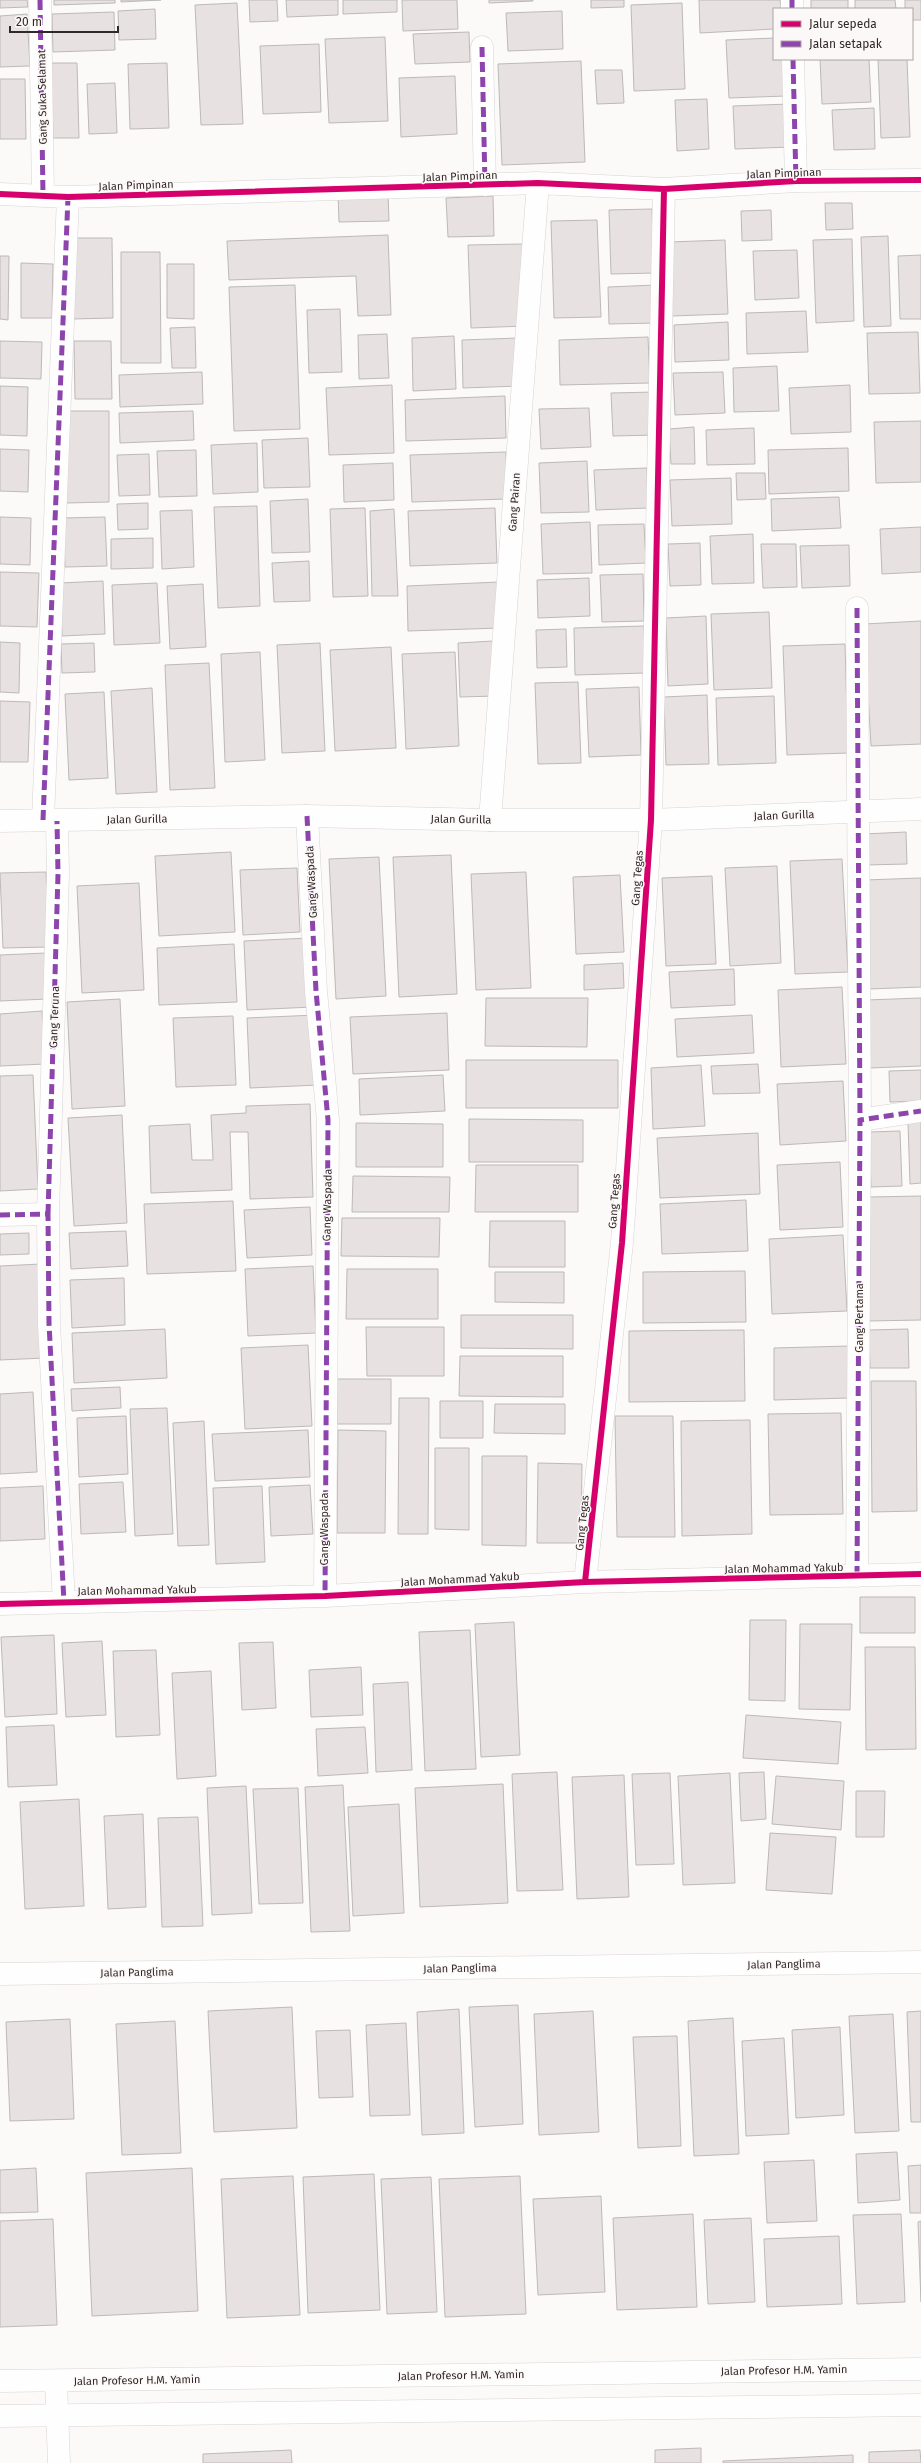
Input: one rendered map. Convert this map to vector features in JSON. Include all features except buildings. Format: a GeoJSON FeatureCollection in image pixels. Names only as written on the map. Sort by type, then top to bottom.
{"type":"FeatureCollection","features":[{"type":"Feature","properties":{"kind":"street","name":"Gang Suka Selamat"},"geometry":{"type":"LineString","coordinates":[[40,0],[43,195]]}},
{"type":"Feature","properties":{"kind":"street"},"geometry":{"type":"LineString","coordinates":[[482,47],[485,185]]}},
{"type":"Feature","properties":{"kind":"street"},"geometry":{"type":"LineString","coordinates":[[794,60],[796,181]]}},
{"type":"Feature","properties":{"kind":"street","name":"Jalan Pimpinan"},"geometry":{"type":"LineString","coordinates":[[0,194],[68,197],[538,183],[664,189],[796,181],[921,180]]}},
{"type":"Feature","properties":{"kind":"street","name":"Gang Pairan"},"geometry":{"type":"LineString","coordinates":[[490,820],[538,183]]}},
{"type":"Feature","properties":{"kind":"street","name":"Gang Tegas"},"geometry":{"type":"LineString","coordinates":[[585,1582],[622,1244],[651,820],[664,189]]}},
{"type":"Feature","properties":{"kind":"street","name":"Gang Teruna"},"geometry":{"type":"LineString","coordinates":[[64,1602],[49,1324],[48,1214],[58,874],[50,820],[68,197]]}},
{"type":"Feature","properties":{"kind":"street","name":"Gang Pertama"},"geometry":{"type":"LineString","coordinates":[[857,608],[860,1120],[857,1576]]}},
{"type":"Feature","properties":{"kind":"street","name":"Jalan Gurilla"},"geometry":{"type":"LineString","coordinates":[[0,821],[307,816],[490,820],[651,820],[921,809]]}},
{"type":"Feature","properties":{"kind":"street","name":"Gang Waspada"},"geometry":{"type":"LineString","coordinates":[[307,816],[316,991],[328,1120],[325,1596]]}},
{"type":"Feature","properties":{"kind":"street"},"geometry":{"type":"LineString","coordinates":[[860,1120],[921,1112]]}},
{"type":"Feature","properties":{"kind":"street"},"geometry":{"type":"LineString","coordinates":[[0,1215],[48,1214]]}},
{"type":"Feature","properties":{"kind":"street","name":"Jalan Mohammad Yakub"},"geometry":{"type":"LineString","coordinates":[[0,1604],[325,1596],[585,1582],[921,1574]]}},
{"type":"Feature","properties":{"kind":"street","name":"Jalan Panglima"},"geometry":{"type":"LineString","coordinates":[[0,1974],[921,1962]]}},
{"type":"Feature","properties":{"kind":"street","name":"Jalan Profesor H.M. Yamin"},"geometry":{"type":"LineString","coordinates":[[0,2381],[921,2368]]}},
{"type":"Feature","properties":{"kind":"street"},"geometry":{"type":"LineString","coordinates":[[56,2381],[58,2463]]}},
{"type":"Feature","properties":{"kind":"street"},"geometry":{"type":"LineString","coordinates":[[0,2416],[921,2405]]}},
{"type":"Feature","properties":{"kind":"marked path"},"geometry":{"type":"LineString","coordinates":[[40,0],[43,195]]}},
{"type":"Feature","properties":{"kind":"marked path"},"geometry":{"type":"LineString","coordinates":[[792,0],[792,8]]}},
{"type":"Feature","properties":{"kind":"marked path"},"geometry":{"type":"LineString","coordinates":[[482,47],[485,185]]}},
{"type":"Feature","properties":{"kind":"marked path"},"geometry":{"type":"LineString","coordinates":[[793,60],[796,181]]}},
{"type":"Feature","properties":{"kind":"marked path"},"geometry":{"type":"LineString","coordinates":[[43,820],[68,197]]}},
{"type":"Feature","properties":{"kind":"marked path"},"geometry":{"type":"LineString","coordinates":[[857,608],[860,1120]]}},
{"type":"Feature","properties":{"kind":"marked path"},"geometry":{"type":"LineString","coordinates":[[307,816],[316,991],[328,1120],[325,1596]]}},
{"type":"Feature","properties":{"kind":"marked path"},"geometry":{"type":"LineString","coordinates":[[48,1214],[58,874],[57,821]]}},
{"type":"Feature","properties":{"kind":"marked path"},"geometry":{"type":"LineString","coordinates":[[857,1576],[860,1120],[921,1111]]}},
{"type":"Feature","properties":{"kind":"marked path"},"geometry":{"type":"LineString","coordinates":[[0,1215],[48,1214],[49,1324],[64,1602]]}},
{"type":"Feature","properties":{"kind":"cycle path"},"geometry":{"type":"LineString","coordinates":[[0,194],[68,197],[538,183],[664,189],[796,181],[921,180]]}},
{"type":"Feature","properties":{"kind":"cycle path"},"geometry":{"type":"LineString","coordinates":[[585,1582],[622,1243],[651,820],[664,189]]}},
{"type":"Feature","properties":{"kind":"cycle path"},"geometry":{"type":"LineString","coordinates":[[0,1604],[325,1596],[585,1582],[921,1574]]}}]}
